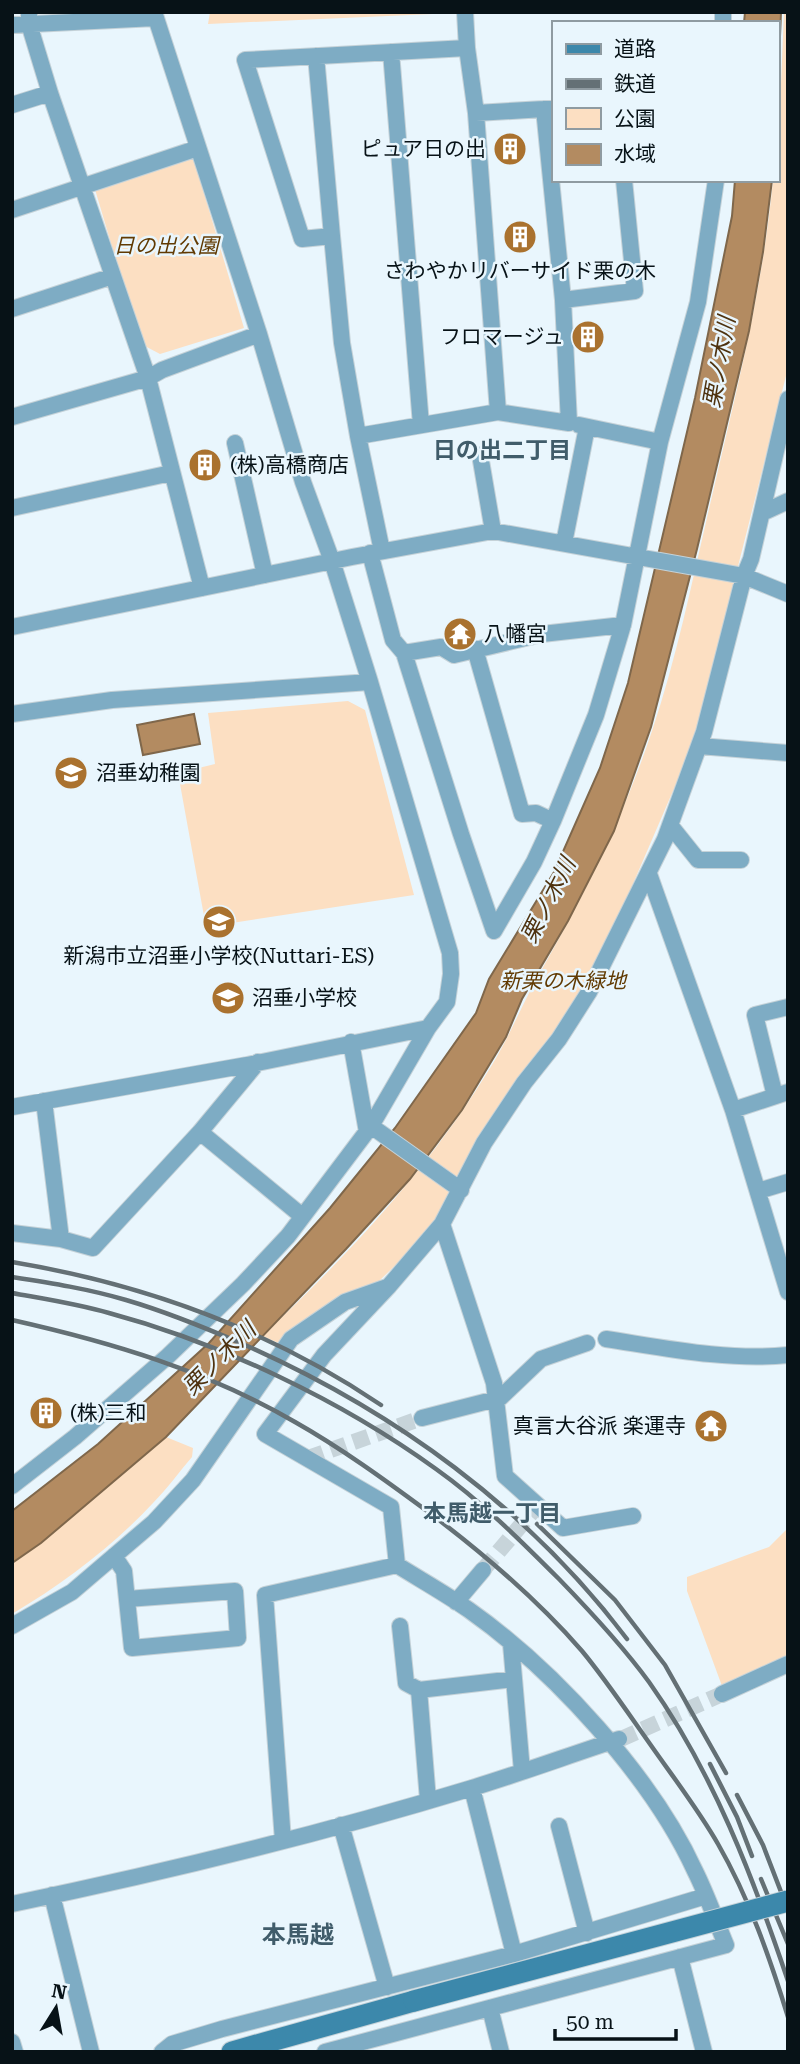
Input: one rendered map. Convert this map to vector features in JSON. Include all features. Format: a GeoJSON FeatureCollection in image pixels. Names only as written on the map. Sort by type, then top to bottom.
{"type":"FeatureCollection","features":[{"type":"Feature","properties":{"kind":"street"},"geometry":{"type":"LineString","coordinates":[[465,12],[476,113],[498,412]]}},
{"type":"Feature","properties":{"kind":"street"},"geometry":{"type":"LineString","coordinates":[[12,1486],[75,1437],[168,1356],[243,1284],[288,1236],[371,1129],[428,1028],[447,1002],[451,974],[450,953],[370,682],[332,561],[303,482],[259,334],[155,15],[23,21],[148,378],[202,588]]}},
{"type":"Feature","properties":{"kind":"street"},"geometry":{"type":"LineString","coordinates":[[332,236],[302,239],[245,60],[467,48]]}},
{"type":"Feature","properties":{"kind":"street"},"geometry":{"type":"LineString","coordinates":[[391,52],[421,425]]}},
{"type":"Feature","properties":{"kind":"street"},"geometry":{"type":"LineString","coordinates":[[316,56],[342,343],[393,640],[404,653],[461,834],[495,931],[534,862],[597,715],[623,625],[660,442],[698,302],[716,182]]}},
{"type":"Feature","properties":{"kind":"street"},"geometry":{"type":"LineString","coordinates":[[12,105],[50,93]]}},
{"type":"Feature","properties":{"kind":"street"},"geometry":{"type":"LineString","coordinates":[[476,113],[548,109],[552,160]]}},
{"type":"Feature","properties":{"kind":"street"},"geometry":{"type":"LineString","coordinates":[[12,210],[198,148]]}},
{"type":"Feature","properties":{"kind":"street"},"geometry":{"type":"LineString","coordinates":[[554,182],[569,423]]}},
{"type":"Feature","properties":{"kind":"street"},"geometry":{"type":"LineString","coordinates":[[563,300],[635,291],[624,182]]}},
{"type":"Feature","properties":{"kind":"street"},"geometry":{"type":"LineString","coordinates":[[12,309],[113,276]]}},
{"type":"Feature","properties":{"kind":"street"},"geometry":{"type":"LineString","coordinates":[[12,417],[148,378],[162,370],[259,334]]}},
{"type":"Feature","properties":{"kind":"street"},"geometry":{"type":"LineString","coordinates":[[397,1565],[391,1507],[265,1434],[324,1355],[389,1286],[442,1224],[455,1185],[524,1083],[559,1039],[589,992],[649,874],[699,746],[744,576],[751,559],[788,399]]}},
{"type":"Feature","properties":{"kind":"street"},"geometry":{"type":"LineString","coordinates":[[358,436],[498,412],[569,423],[660,442]]}},
{"type":"Feature","properties":{"kind":"street"},"geometry":{"type":"LineString","coordinates":[[564,543],[587,427]]}},
{"type":"Feature","properties":{"kind":"street"},"geometry":{"type":"LineString","coordinates":[[235,443],[264,575]]}},
{"type":"Feature","properties":{"kind":"street"},"geometry":{"type":"LineString","coordinates":[[480,454],[493,531]]}},
{"type":"Feature","properties":{"kind":"street"},"geometry":{"type":"LineString","coordinates":[[12,508],[171,473]]}},
{"type":"Feature","properties":{"kind":"street"},"geometry":{"type":"LineString","coordinates":[[762,513],[788,501]]}},
{"type":"Feature","properties":{"kind":"street"},"geometry":{"type":"LineString","coordinates":[[12,627],[376,552],[493,531],[744,576],[788,594]]}},
{"type":"Feature","properties":{"kind":"street"},"geometry":{"type":"LineString","coordinates":[[404,653],[441,647],[454,654],[542,634],[623,625]]}},
{"type":"Feature","properties":{"kind":"street"},"geometry":{"type":"LineString","coordinates":[[475,649],[522,814],[536,813],[553,821]]}},
{"type":"Feature","properties":{"kind":"street"},"geometry":{"type":"LineString","coordinates":[[12,714],[112,699],[370,682]]}},
{"type":"Feature","properties":{"kind":"street"},"geometry":{"type":"LineString","coordinates":[[699,746],[788,753]]}},
{"type":"Feature","properties":{"kind":"street"},"geometry":{"type":"LineString","coordinates":[[670,825],[698,860],[741,860]]}},
{"type":"Feature","properties":{"kind":"street"},"geometry":{"type":"LineString","coordinates":[[649,874],[733,1110],[786,1284]]}},
{"type":"Feature","properties":{"kind":"street"},"geometry":{"type":"LineString","coordinates":[[733,1110],[781,1094],[755,1015],[788,1007]]}},
{"type":"Feature","properties":{"kind":"street"},"geometry":{"type":"LineString","coordinates":[[12,1107],[428,1028]]}},
{"type":"Feature","properties":{"kind":"street"},"geometry":{"type":"LineString","coordinates":[[351,1042],[371,1129],[455,1185]]}},
{"type":"Feature","properties":{"kind":"street"},"geometry":{"type":"LineString","coordinates":[[12,1233],[61,1239],[93,1248],[200,1132],[258,1062]]}},
{"type":"Feature","properties":{"kind":"street"},"geometry":{"type":"LineString","coordinates":[[44,1101],[61,1239]]}},
{"type":"Feature","properties":{"kind":"street"},"geometry":{"type":"LineString","coordinates":[[200,1132],[302,1216]]}},
{"type":"Feature","properties":{"kind":"street"},"geometry":{"type":"LineString","coordinates":[[758,1191],[788,1181]]}},
{"type":"Feature","properties":{"kind":"street"},"geometry":{"type":"LineString","coordinates":[[442,1224],[494,1383],[505,1476],[564,1528],[633,1516]]}},
{"type":"Feature","properties":{"kind":"street"},"geometry":{"type":"LineString","coordinates":[[12,1626],[72,1592],[154,1522],[193,1480],[292,1339],[345,1302],[389,1286]]}},
{"type":"Feature","properties":{"kind":"street"},"geometry":{"type":"LineString","coordinates":[[606,1339],[693,1351],[765,1357],[788,1355]]}},
{"type":"Feature","properties":{"kind":"street"},"geometry":{"type":"LineString","coordinates":[[422,1418],[500,1398],[541,1359],[587,1343]]}},
{"type":"Feature","properties":{"kind":"street"},"geometry":{"type":"LineString","coordinates":[[114,1556],[124,1571],[127,1600],[132,1648],[238,1638],[234,1591],[127,1600]]}},
{"type":"Feature","properties":{"kind":"street"},"geometry":{"type":"LineString","coordinates":[[283,1842],[265,1595],[397,1565],[456,1602],[539,1666],[616,1740],[632,1772],[658,1806],[695,1870],[726,1945],[325,2052]]}},
{"type":"Feature","properties":{"kind":"street"},"geometry":{"type":"LineString","coordinates":[[456,1602],[483,1570]]}},
{"type":"Feature","properties":{"kind":"street"},"geometry":{"type":"LineString","coordinates":[[400,1626],[406,1683],[419,1690],[514,1679]]}},
{"type":"Feature","properties":{"kind":"street"},"geometry":{"type":"LineString","coordinates":[[511,1644],[522,1771]]}},
{"type":"Feature","properties":{"kind":"street"},"geometry":{"type":"LineString","coordinates":[[722,1694],[788,1664]]}},
{"type":"Feature","properties":{"kind":"street"},"geometry":{"type":"LineString","coordinates":[[419,1690],[428,1800]]}},
{"type":"Feature","properties":{"kind":"street"},"geometry":{"type":"LineString","coordinates":[[12,1904],[122,1881],[283,1842],[472,1788],[616,1740]]}},
{"type":"Feature","properties":{"kind":"street"},"geometry":{"type":"LineString","coordinates":[[472,1788],[514,1954]]}},
{"type":"Feature","properties":{"kind":"street"},"geometry":{"type":"LineString","coordinates":[[341,1825],[387,1987]]}},
{"type":"Feature","properties":{"kind":"street"},"geometry":{"type":"LineString","coordinates":[[559,1826],[587,1933]]}},
{"type":"Feature","properties":{"kind":"street"},"geometry":{"type":"LineString","coordinates":[[52,1895],[91,2052]]}},
{"type":"Feature","properties":{"kind":"street"},"geometry":{"type":"LineString","coordinates":[[163,2052],[172,2044],[222,2029],[514,1954],[706,1896]]}},
{"type":"Feature","properties":{"kind":"street"},"geometry":{"type":"LineString","coordinates":[[232,2052],[788,1901]]}},
{"type":"Feature","properties":{"kind":"street"},"geometry":{"type":"LineString","coordinates":[[680,1957],[704,2052]]}},
{"type":"Feature","properties":{"kind":"street"},"geometry":{"type":"LineString","coordinates":[[490,2008],[501,2052]]}},
{"type":"Feature","properties":{"kind":"street"},"geometry":{"type":"LineString","coordinates":[[12,2042],[15,2052]]}},
{"type":"Feature","properties":{"kind":"green space"},"geometry":{"type":"Polygon","coordinates":[[[210,12],[455,12],[455,13],[208,24],[210,12]]]}},
{"type":"Feature","properties":{"kind":"green space","name":"新栗の木緑地"},"geometry":{"type":"Polygon","coordinates":[[[784,12],[788,12],[788,368],[700,717],[682,770],[632,886],[635,888],[583,994],[482,1132],[438,1219],[378,1282],[332,1303],[281,1344],[262,1336],[357,1242],[415,1174],[468,1103],[504,1044],[586,888],[628,796],[641,764],[678,643],[740,376],[763,259],[773,182],[779,182],[784,12]]]}},
{"type":"Feature","properties":{"kind":"green space","name":"日の出公園"},"geometry":{"type":"Polygon","coordinates":[[[193,156],[244,328],[160,354],[141,344],[94,186],[193,156]]]}},
{"type":"Feature","properties":{"kind":"green space"},"geometry":{"type":"Polygon","coordinates":[[[348,701],[365,710],[414,895],[206,927],[178,773],[215,764],[208,713],[348,701]]]}},
{"type":"Feature","properties":{"kind":"green space"},"geometry":{"type":"Polygon","coordinates":[[[166,1437],[193,1448],[192,1457],[163,1492],[121,1535],[87,1563],[12,1614],[12,1564],[41,1543],[166,1437]]]}},
{"type":"Feature","properties":{"kind":"green space"},"geometry":{"type":"Polygon","coordinates":[[[788,1528],[788,1656],[722,1686],[687,1591],[687,1577],[769,1547],[788,1528]]]}},
{"type":"Feature","properties":{"kind":"water"},"geometry":{"type":"Polygon","coordinates":[[[745,12],[781,12],[779,60],[779,21],[744,21],[745,12]]]}},
{"type":"Feature","properties":{"kind":"water","name":"栗ノ木川"},"geometry":{"type":"Polygon","coordinates":[[[735,182],[772,182],[749,331],[651,727],[614,831],[568,921],[522,999],[506,1037],[462,1110],[410,1179],[346,1249],[166,1437],[41,1543],[12,1563],[12,1511],[98,1444],[209,1343],[330,1208],[395,1128],[476,1013],[489,979],[554,872],[600,768],[628,683],[695,398],[732,216],[735,182]]]}},
{"type":"Feature","properties":{"kind":"water"},"geometry":{"type":"Polygon","coordinates":[[[194,714],[200,744],[143,755],[137,725],[194,714]]]}},
{"type":"Feature","properties":{"kind":"tunnel"},"geometry":{"type":"LineString","coordinates":[[308,1458],[422,1418]]}},
{"type":"Feature","properties":{"kind":"tunnel"},"geometry":{"type":"LineString","coordinates":[[483,1570],[538,1505]]}},
{"type":"Feature","properties":{"kind":"tunnel"},"geometry":{"type":"LineString","coordinates":[[621,1739],[722,1694]]}},
{"type":"Feature","properties":{"kind":"railway"},"geometry":{"type":"LineString","coordinates":[[12,1262],[110,1283],[204,1314],[295,1354],[381,1405]]}},
{"type":"Feature","properties":{"kind":"railway"},"geometry":{"type":"LineString","coordinates":[[12,1277],[98,1293],[171,1315],[245,1345],[354,1400],[405,1432],[502,1506],[547,1547],[627,1639]]}},
{"type":"Feature","properties":{"kind":"railway"},"geometry":{"type":"LineString","coordinates":[[12,1293],[85,1307],[151,1326],[194,1340],[279,1377],[361,1420],[400,1444],[453,1481],[515,1535],[606,1629],[639,1668],[672,1716],[712,1789],[746,1864],[788,1981]]}},
{"type":"Feature","properties":{"kind":"railway"},"geometry":{"type":"LineString","coordinates":[[12,1320],[158,1360],[262,1404],[312,1432],[379,1476],[448,1527],[508,1577],[564,1631],[591,1662],[702,1818],[749,1907],[788,2017]]}},
{"type":"Feature","properties":{"kind":"railway"},"geometry":{"type":"LineString","coordinates":[[537,1524],[615,1600],[665,1665],[726,1773]]}},
{"type":"Feature","properties":{"kind":"railway"},"geometry":{"type":"LineString","coordinates":[[710,1764],[737,1817],[752,1856]]}},
{"type":"Feature","properties":{"kind":"railway"},"geometry":{"type":"LineString","coordinates":[[737,1795],[763,1845],[788,1910]]}},
{"type":"Feature","properties":{"kind":"railway"},"geometry":{"type":"LineString","coordinates":[[761,1879],[788,1944]]}},
{"type":"Feature","properties":{"kind":"place","name":"ピュア日の出"},"geometry":{"type":"Point","coordinates":[510,149]}},
{"type":"Feature","properties":{"kind":"place","name":"さわやかリバーサイド栗の木"},"geometry":{"type":"Point","coordinates":[520,237]}},
{"type":"Feature","properties":{"kind":"place","name":"フロマージュ"},"geometry":{"type":"Point","coordinates":[588,337]}},
{"type":"Feature","properties":{"kind":"place","name":"(株)高橋商店"},"geometry":{"type":"Point","coordinates":[205,465]}},
{"type":"Feature","properties":{"kind":"place","name":"八幡宮"},"geometry":{"type":"Point","coordinates":[460,634]}},
{"type":"Feature","properties":{"kind":"place","name":"沼垂幼稚園"},"geometry":{"type":"Point","coordinates":[71,773]}},
{"type":"Feature","properties":{"kind":"place","name":"新潟市立沼垂小学校(Nuttari-ES)"},"geometry":{"type":"Point","coordinates":[219,922]}},
{"type":"Feature","properties":{"kind":"place","name":"沼垂小学校"},"geometry":{"type":"Point","coordinates":[228,998]}},
{"type":"Feature","properties":{"kind":"place","name":"(株)三和"},"geometry":{"type":"Point","coordinates":[46,1413]}},
{"type":"Feature","properties":{"kind":"place","name":"真言大谷派 楽運寺"},"geometry":{"type":"Point","coordinates":[711,1426]}},
{"type":"Feature","properties":{"kind":"district","name":"日の出二丁目"},"geometry":{"type":"Point","coordinates":[502,450]}},
{"type":"Feature","properties":{"kind":"district","name":"本馬越一丁目"},"geometry":{"type":"Point","coordinates":[492,1513]}},
{"type":"Feature","properties":{"kind":"district","name":"本馬越"},"geometry":{"type":"Point","coordinates":[298,1935]}}]}
